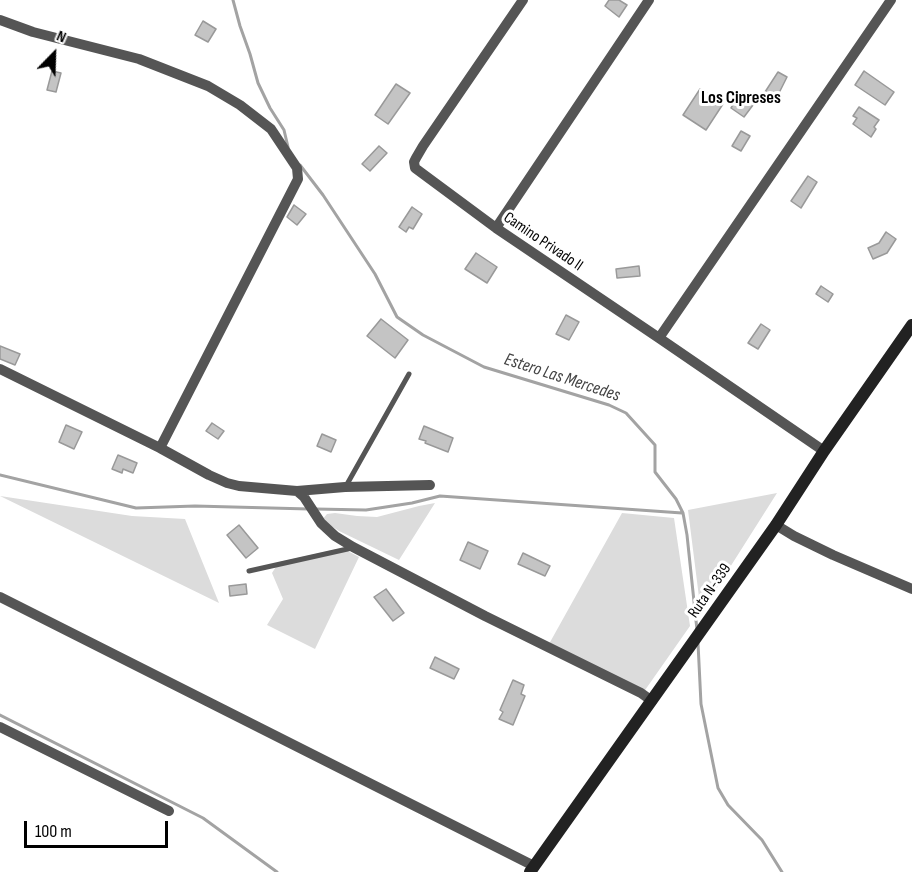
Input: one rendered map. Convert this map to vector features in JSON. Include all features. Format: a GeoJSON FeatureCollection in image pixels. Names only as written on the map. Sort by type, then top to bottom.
{"type":"FeatureCollection","features":[{"type":"Feature","properties":{"kind":"street","name":"Camino Privado II"},"geometry":{"type":"LineString","coordinates":[[523,0],[423,146],[414,162],[415,168],[496,228],[824,451]]}},
{"type":"Feature","properties":{"kind":"street"},"geometry":{"type":"LineString","coordinates":[[496,228],[650,0]]}},
{"type":"Feature","properties":{"kind":"street"},"geometry":{"type":"LineString","coordinates":[[659,338],[891,0]]}},
{"type":"Feature","properties":{"kind":"street"},"geometry":{"type":"LineString","coordinates":[[0,20],[33,32],[140,59],[208,86],[240,105],[271,129],[297,168],[298,178],[160,448]]}},
{"type":"Feature","properties":{"kind":"street","name":"Ruta N-339"},"geometry":{"type":"LineString","coordinates":[[532,869],[707,624],[912,325]]}},
{"type":"Feature","properties":{"kind":"street"},"geometry":{"type":"LineString","coordinates":[[0,369],[227,483],[297,491],[345,487],[430,485]]}},
{"type":"Feature","properties":{"kind":"street"},"geometry":{"type":"LineString","coordinates":[[297,491],[304,497],[321,523],[335,536],[353,547],[485,616],[641,693],[652,701]]}},
{"type":"Feature","properties":{"kind":"street"},"geometry":{"type":"LineString","coordinates":[[776,525],[832,555],[912,589]]}},
{"type":"Feature","properties":{"kind":"street"},"geometry":{"type":"LineString","coordinates":[[0,597],[532,869]]}},
{"type":"Feature","properties":{"kind":"street"},"geometry":{"type":"LineString","coordinates":[[0,727],[169,811]]}},
{"type":"Feature","properties":{"kind":"lane"},"geometry":{"type":"LineString","coordinates":[[345,487],[409,374]]}},
{"type":"Feature","properties":{"kind":"lane"},"geometry":{"type":"LineString","coordinates":[[249,571],[353,547]]}},
{"type":"Feature","properties":{"kind":"shaded area"},"geometry":{"type":"Polygon","coordinates":[[[777,493],[701,613],[688,510],[777,493]]]}},
{"type":"Feature","properties":{"kind":"shaded area"},"geometry":{"type":"Polygon","coordinates":[[[0,496],[132,516],[185,519],[219,603],[0,496]]]}},
{"type":"Feature","properties":{"kind":"shaded area"},"geometry":{"type":"Polygon","coordinates":[[[435,503],[399,560],[339,531],[322,520],[327,514],[335,513],[377,517],[435,503]]]}},
{"type":"Feature","properties":{"kind":"shaded area"},"geometry":{"type":"Polygon","coordinates":[[[622,513],[674,518],[690,626],[643,693],[549,644],[622,513]]]}},
{"type":"Feature","properties":{"kind":"shaded area"},"geometry":{"type":"Polygon","coordinates":[[[342,548],[359,557],[315,649],[267,625],[283,599],[272,573],[279,562],[342,548]]]}},
{"type":"Feature","properties":{"kind":"building"},"geometry":{"type":"Polygon","coordinates":[[[609,0],[619,0],[627,5],[619,17],[605,6],[609,0]]]}},
{"type":"Feature","properties":{"kind":"building"},"geometry":{"type":"Polygon","coordinates":[[[203,21],[216,29],[208,42],[195,35],[203,21]]]}},
{"type":"Feature","properties":{"kind":"building"},"geometry":{"type":"Polygon","coordinates":[[[52,71],[61,73],[56,92],[47,90],[52,71]]]}},
{"type":"Feature","properties":{"kind":"building"},"geometry":{"type":"Polygon","coordinates":[[[864,71],[894,92],[885,105],[855,85],[864,71]]]}},
{"type":"Feature","properties":{"kind":"building"},"geometry":{"type":"Polygon","coordinates":[[[778,72],[787,77],[776,99],[765,92],[778,72]]]}},
{"type":"Feature","properties":{"kind":"building"},"geometry":{"type":"Polygon","coordinates":[[[396,84],[410,93],[388,124],[375,115],[396,84]]]}},
{"type":"Feature","properties":{"kind":"building"},"geometry":{"type":"Polygon","coordinates":[[[700,89],[723,104],[706,130],[683,115],[700,89]]]}},
{"type":"Feature","properties":{"kind":"building"},"geometry":{"type":"Polygon","coordinates":[[[739,95],[753,105],[744,117],[731,108],[739,95]]]}},
{"type":"Feature","properties":{"kind":"building"},"geometry":{"type":"Polygon","coordinates":[[[859,107],[879,120],[871,137],[853,124],[857,118],[853,116],[859,107]]]}},
{"type":"Feature","properties":{"kind":"building"},"geometry":{"type":"Polygon","coordinates":[[[741,131],[750,136],[741,151],[732,146],[741,131]]]}},
{"type":"Feature","properties":{"kind":"building"},"geometry":{"type":"Polygon","coordinates":[[[379,146],[387,153],[370,171],[362,164],[379,146]]]}},
{"type":"Feature","properties":{"kind":"building"},"geometry":{"type":"Polygon","coordinates":[[[808,176],[817,182],[801,208],[791,201],[808,176]]]}},
{"type":"Feature","properties":{"kind":"building"},"geometry":{"type":"Polygon","coordinates":[[[294,205],[306,214],[297,225],[287,217],[294,205]]]}},
{"type":"Feature","properties":{"kind":"building"},"geometry":{"type":"Polygon","coordinates":[[[412,207],[422,214],[413,229],[409,227],[406,232],[399,227],[412,207]]]}},
{"type":"Feature","properties":{"kind":"building"},"geometry":{"type":"Polygon","coordinates":[[[886,232],[896,239],[887,253],[873,259],[868,248],[879,243],[886,232]]]}},
{"type":"Feature","properties":{"kind":"building"},"geometry":{"type":"Polygon","coordinates":[[[476,253],[497,267],[487,283],[465,269],[476,253]]]}},
{"type":"Feature","properties":{"kind":"building"},"geometry":{"type":"Polygon","coordinates":[[[639,266],[640,276],[617,278],[616,269],[639,266]]]}},
{"type":"Feature","properties":{"kind":"building"},"geometry":{"type":"Polygon","coordinates":[[[821,286],[833,294],[828,302],[816,294],[821,286]]]}},
{"type":"Feature","properties":{"kind":"building"},"geometry":{"type":"Polygon","coordinates":[[[566,315],[579,322],[569,340],[556,334],[566,315]]]}},
{"type":"Feature","properties":{"kind":"building"},"geometry":{"type":"Polygon","coordinates":[[[381,319],[408,340],[395,358],[367,336],[381,319]]]}},
{"type":"Feature","properties":{"kind":"building"},"geometry":{"type":"Polygon","coordinates":[[[761,324],[770,330],[758,349],[748,343],[761,324]]]}},
{"type":"Feature","properties":{"kind":"building"},"geometry":{"type":"Polygon","coordinates":[[[0,346],[20,354],[15,365],[0,359],[0,346]]]}},
{"type":"Feature","properties":{"kind":"building"},"geometry":{"type":"Polygon","coordinates":[[[212,423],[224,431],[218,439],[206,431],[212,423]]]}},
{"type":"Feature","properties":{"kind":"building"},"geometry":{"type":"Polygon","coordinates":[[[66,425],[82,432],[74,449],[59,442],[66,425]]]}},
{"type":"Feature","properties":{"kind":"building"},"geometry":{"type":"Polygon","coordinates":[[[424,426],[453,438],[448,452],[419,439],[424,426]]]}},
{"type":"Feature","properties":{"kind":"building"},"geometry":{"type":"Polygon","coordinates":[[[322,434],[336,440],[331,452],[317,446],[322,434]]]}},
{"type":"Feature","properties":{"kind":"building"},"geometry":{"type":"Polygon","coordinates":[[[118,455],[137,463],[133,473],[123,469],[122,473],[112,469],[118,455]]]}},
{"type":"Feature","properties":{"kind":"building"},"geometry":{"type":"Polygon","coordinates":[[[239,525],[258,548],[246,558],[227,535],[239,525]]]}},
{"type":"Feature","properties":{"kind":"building"},"geometry":{"type":"Polygon","coordinates":[[[468,542],[488,551],[480,569],[460,560],[468,542]]]}},
{"type":"Feature","properties":{"kind":"building"},"geometry":{"type":"Polygon","coordinates":[[[523,553],[550,566],[545,576],[518,564],[523,553]]]}},
{"type":"Feature","properties":{"kind":"building"},"geometry":{"type":"Polygon","coordinates":[[[246,584],[247,594],[230,596],[229,586],[246,584]]]}},
{"type":"Feature","properties":{"kind":"building"},"geometry":{"type":"Polygon","coordinates":[[[386,589],[404,613],[393,621],[374,597],[386,589]]]}},
{"type":"Feature","properties":{"kind":"building"},"geometry":{"type":"Polygon","coordinates":[[[435,657],[459,669],[454,679],[430,668],[435,657]]]}},
{"type":"Feature","properties":{"kind":"building"},"geometry":{"type":"Polygon","coordinates":[[[513,680],[524,685],[521,694],[525,696],[513,725],[499,719],[503,712],[500,710],[513,680]]]}},
{"type":"Feature","properties":{"kind":"waterway","name":"Estero Las Mercedes"},"geometry":{"type":"LineString","coordinates":[[233,0],[258,83],[284,130],[288,147]]}},
{"type":"Feature","properties":{"kind":"waterway","name":"Estero Las Mercedes"},"geometry":{"type":"LineString","coordinates":[[300,165],[323,195],[375,274],[397,317],[423,335],[484,367],[609,405],[626,413],[655,445],[655,472],[676,499],[683,513],[697,630]]}},
{"type":"Feature","properties":{"kind":"waterway"},"geometry":{"type":"LineString","coordinates":[[0,475],[136,508],[195,506],[309,509]]}},
{"type":"Feature","properties":{"kind":"waterway"},"geometry":{"type":"LineString","coordinates":[[316,509],[366,510],[440,496],[682,513]]}},
{"type":"Feature","properties":{"kind":"waterway","name":"Estero Las Mercedes"},"geometry":{"type":"LineString","coordinates":[[698,643],[701,704],[718,788],[728,805],[762,840],[782,872]]}},
{"type":"Feature","properties":{"kind":"waterway"},"geometry":{"type":"LineString","coordinates":[[0,715],[203,818],[277,872]]}},
{"type":"Feature","properties":{"kind":"district","name":"Los Cipreses"},"geometry":{"type":"Point","coordinates":[741,98]}}]}
